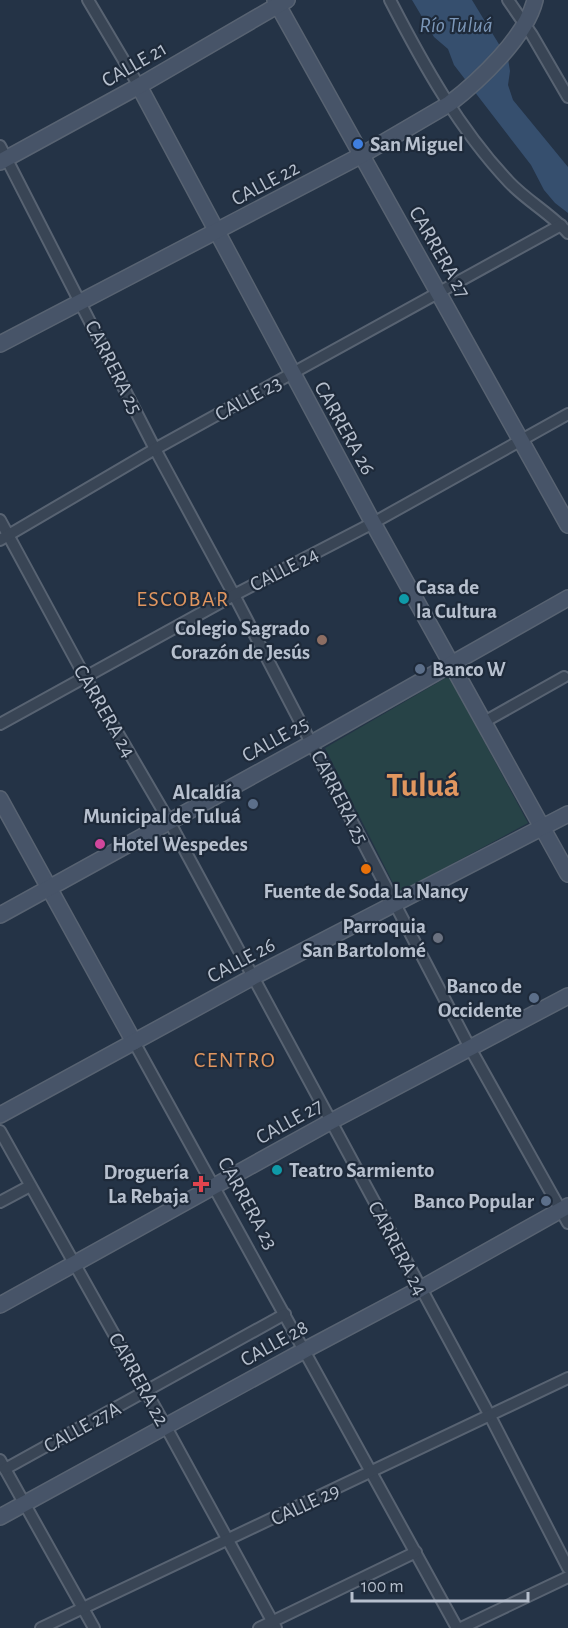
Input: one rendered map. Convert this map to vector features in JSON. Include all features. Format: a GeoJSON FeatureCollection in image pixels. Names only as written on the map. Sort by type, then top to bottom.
{"type":"FeatureCollection","features":[{"type":"Feature","properties":{"kind":"street","name":"CARRERA 26"},"geometry":{"type":"LineString","coordinates":[[88,0],[139,86],[373,523],[568,874]]}},
{"type":"Feature","properties":{"kind":"street"},"geometry":{"type":"LineString","coordinates":[[390,0],[430,75],[455,99],[487,157],[530,202],[564,229]]}},
{"type":"Feature","properties":{"kind":"street"},"geometry":{"type":"LineString","coordinates":[[508,0],[568,97]]}},
{"type":"Feature","properties":{"kind":"street","name":"CALLE 22"},"geometry":{"type":"LineString","coordinates":[[0,344],[360,156],[455,99],[508,48],[525,26],[535,0]]}},
{"type":"Feature","properties":{"kind":"street","name":"CALLE 21"},"geometry":{"type":"LineString","coordinates":[[2,156],[139,86],[280,2]]}},
{"type":"Feature","properties":{"kind":"street","name":"CARRERA 27"},"geometry":{"type":"LineString","coordinates":[[280,2],[360,156],[568,525]]}},
{"type":"Feature","properties":{"kind":"street","name":"CARRERA 25"},"geometry":{"type":"LineString","coordinates":[[2,156],[470,1048],[566,1213]]}},
{"type":"Feature","properties":{"kind":"street","name":"CALLE 23"},"geometry":{"type":"LineString","coordinates":[[4,537],[156,449],[439,293],[564,229]]}},
{"type":"Feature","properties":{"kind":"street","name":"CALLE 24"},"geometry":{"type":"LineString","coordinates":[[0,724],[234,595],[373,523],[568,414]]}},
{"type":"Feature","properties":{"kind":"street","name":"CARRERA 24"},"geometry":{"type":"LineString","coordinates":[[0,520],[4,537],[169,821],[490,1416],[568,1568]]}},
{"type":"Feature","properties":{"kind":"street","name":"CALLE 25"},"geometry":{"type":"LineString","coordinates":[[0,915],[312,743],[568,598]]}},
{"type":"Feature","properties":{"kind":"street"},"geometry":{"type":"LineString","coordinates":[[484,722],[564,677]]}},
{"type":"Feature","properties":{"kind":"street","name":"CARRERA 23"},"geometry":{"type":"LineString","coordinates":[[0,799],[459,1628]]}},
{"type":"Feature","properties":{"kind":"street","name":"CALLE 26"},"geometry":{"type":"LineString","coordinates":[[0,1115],[253,977],[568,814]]}},
{"type":"Feature","properties":{"kind":"street","name":"CALLE 27"},"geometry":{"type":"LineString","coordinates":[[0,1305],[330,1122],[568,996]]}},
{"type":"Feature","properties":{"kind":"street","name":"CARRERA 22"},"geometry":{"type":"LineString","coordinates":[[0,1131],[166,1426],[274,1625]]}},
{"type":"Feature","properties":{"kind":"street"},"geometry":{"type":"LineString","coordinates":[[0,1202],[30,1186]]}},
{"type":"Feature","properties":{"kind":"street","name":"CALLE 28"},"geometry":{"type":"LineString","coordinates":[[0,1517],[305,1350],[566,1213]]}},
{"type":"Feature","properties":{"kind":"street","name":"CALLE 27A"},"geometry":{"type":"LineString","coordinates":[[3,1464],[146,1391],[285,1314]]}},
{"type":"Feature","properties":{"kind":"street","name":"CALLE 29"},"geometry":{"type":"LineString","coordinates":[[41,1628],[568,1378]]}},
{"type":"Feature","properties":{"kind":"street"},"geometry":{"type":"LineString","coordinates":[[3,1464],[94,1628]]}},
{"type":"Feature","properties":{"kind":"street"},"geometry":{"type":"LineString","coordinates":[[259,1628],[274,1625],[416,1552]]}},
{"type":"Feature","properties":{"kind":"street"},"geometry":{"type":"LineString","coordinates":[[459,1628],[568,1577]]}},
{"type":"Feature","properties":{"kind":"green space"},"geometry":{"type":"Polygon","coordinates":[[[449,676],[528,823],[398,893],[325,748],[449,676]]]}},
{"type":"Feature","properties":{"kind":"water","name":"Río Tuluá"},"geometry":{"type":"Polygon","coordinates":[[[412,0],[472,0],[508,59],[510,71],[508,85],[513,100],[568,167],[568,213],[544,190],[531,165],[454,65],[448,49],[434,37],[412,0]]]}},
{"type":"Feature","properties":{"kind":"place","name":"San Miguel"},"geometry":{"type":"Point","coordinates":[358,144]}},
{"type":"Feature","properties":{"kind":"place","name":"Casa de la Cultura"},"geometry":{"type":"Point","coordinates":[404,599]}},
{"type":"Feature","properties":{"kind":"place","name":"Colegio Sagrado Corazón de Jesús"},"geometry":{"type":"Point","coordinates":[322,640]}},
{"type":"Feature","properties":{"kind":"place","name":"Banco W"},"geometry":{"type":"Point","coordinates":[420,669]}},
{"type":"Feature","properties":{"kind":"place","name":"Alcaldía Municipal de Tuluá"},"geometry":{"type":"Point","coordinates":[253,804]}},
{"type":"Feature","properties":{"kind":"place","name":"Hotel Wespedes"},"geometry":{"type":"Point","coordinates":[100,844]}},
{"type":"Feature","properties":{"kind":"place","name":"Fuente de Soda La Nancy"},"geometry":{"type":"Point","coordinates":[366,869]}},
{"type":"Feature","properties":{"kind":"place","name":"Parroquia San Bartolomé"},"geometry":{"type":"Point","coordinates":[438,938]}},
{"type":"Feature","properties":{"kind":"place","name":"Banco de Occidente"},"geometry":{"type":"Point","coordinates":[534,998]}},
{"type":"Feature","properties":{"kind":"place","name":"Teatro Sarmiento"},"geometry":{"type":"Point","coordinates":[277,1170]}},
{"type":"Feature","properties":{"kind":"place","name":"Droguería La Rebaja"},"geometry":{"type":"Point","coordinates":[201,1184]}},
{"type":"Feature","properties":{"kind":"place","name":"Banco Popular"},"geometry":{"type":"Point","coordinates":[546,1201]}},
{"type":"Feature","properties":{"kind":"district","name":"ESCOBAR"},"geometry":{"type":"Point","coordinates":[183,598]}},
{"type":"Feature","properties":{"kind":"district","name":"Tuluá"},"geometry":{"type":"Point","coordinates":[423,784]}},
{"type":"Feature","properties":{"kind":"district","name":"CENTRO"},"geometry":{"type":"Point","coordinates":[235,1059]}}]}
